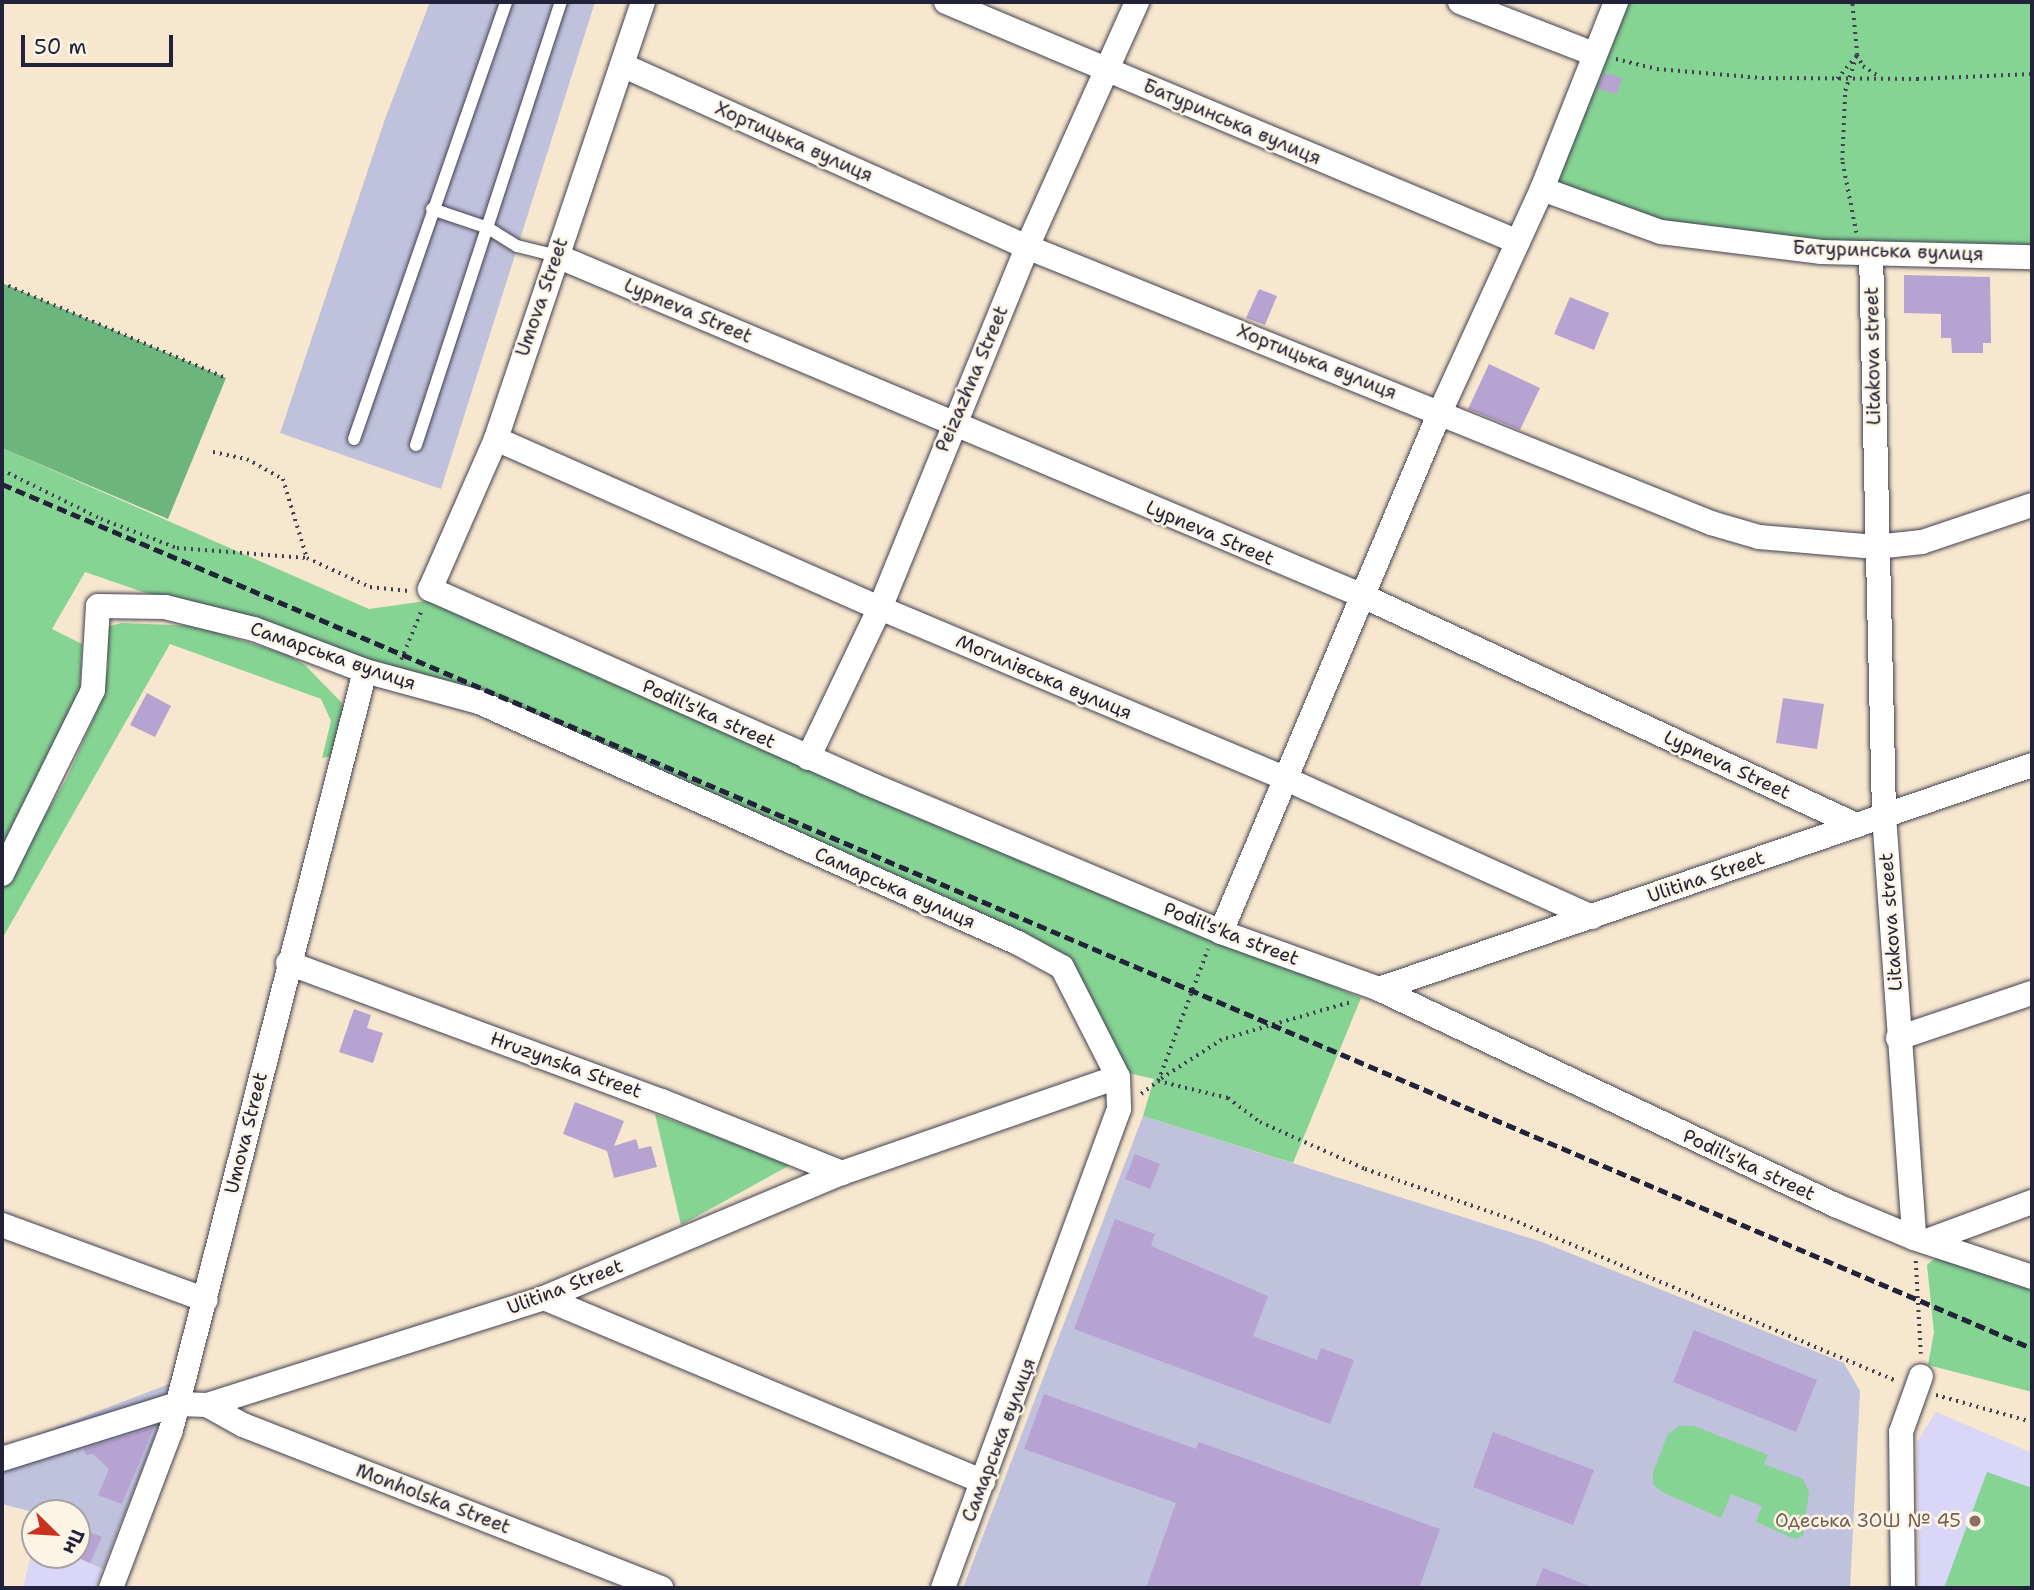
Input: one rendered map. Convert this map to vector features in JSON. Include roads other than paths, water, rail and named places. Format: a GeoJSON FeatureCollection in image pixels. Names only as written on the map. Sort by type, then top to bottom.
{"type":"FeatureCollection","features":[{"type":"Feature","properties":{"kind":"street","name":"Umova Street"},"geometry":{"type":"LineString","coordinates":[[430,589],[496,439],[643,2]]}},
{"type":"Feature","properties":{"kind":"street","name":"Батуринська вулиця"},"geometry":{"type":"LineString","coordinates":[[946,2],[1518,242]]}},
{"type":"Feature","properties":{"kind":"street","name":"Peizazhna Street"},"geometry":{"type":"LineString","coordinates":[[808,758],[880,608],[953,423],[1027,247],[1138,2]]}},
{"type":"Feature","properties":{"kind":"street"},"geometry":{"type":"LineString","coordinates":[[1460,2],[1594,54]]}},
{"type":"Feature","properties":{"kind":"street"},"geometry":{"type":"LineString","coordinates":[[1221,932],[1440,412],[1542,189],[1616,2]]}},
{"type":"Feature","properties":{"kind":"street","name":"Хортицька вулиця"},"geometry":{"type":"LineString","coordinates":[[622,65],[1027,247],[1711,523],[1759,537],[1876,547],[1922,542],[2032,505]]}},
{"type":"Feature","properties":{"kind":"street","name":"Батуринська вулиця"},"geometry":{"type":"LineString","coordinates":[[1542,189],[1661,232],[1865,252],[2032,257]]}},
{"type":"Feature","properties":{"kind":"street","name":"Litakova street"},"geometry":{"type":"LineString","coordinates":[[1865,252],[1884,815],[1898,1038],[1922,1239]]}},
{"type":"Feature","properties":{"kind":"street","name":"Lypneva Street"},"geometry":{"type":"LineString","coordinates":[[557,256],[1363,596],[1856,825]]}},
{"type":"Feature","properties":{"kind":"street","name":"Могилівська вулиця"},"geometry":{"type":"LineString","coordinates":[[496,439],[880,608],[1284,778],[1592,917]]}},
{"type":"Feature","properties":{"kind":"street","name":"Podil's'ka street"},"geometry":{"type":"LineString","coordinates":[[430,589],[808,758],[1221,932],[1379,989],[1835,1205],[2032,1277]]}},
{"type":"Feature","properties":{"kind":"street","name":"Самарська вулиця"},"geometry":{"type":"LineString","coordinates":[[2,874],[93,691],[98,606],[165,607],[254,629],[365,671],[479,702],[1018,943],[1062,967],[1118,1077],[1119,1109],[943,1588]]}},
{"type":"Feature","properties":{"kind":"street","name":"Umova Street"},"geometry":{"type":"LineString","coordinates":[[111,1588],[160,1469],[206,1300],[288,963],[365,671]]}},
{"type":"Feature","properties":{"kind":"street","name":"Ulitina Street"},"geometry":{"type":"LineString","coordinates":[[1379,989],[2032,765]]}},
{"type":"Feature","properties":{"kind":"street","name":"Hruzynska Street"},"geometry":{"type":"LineString","coordinates":[[288,963],[662,1101],[842,1173]]}},
{"type":"Feature","properties":{"kind":"street"},"geometry":{"type":"LineString","coordinates":[[1898,1038],[2032,993]]}},
{"type":"Feature","properties":{"kind":"street","name":"Ulitina Street"},"geometry":{"type":"LineString","coordinates":[[2,1459],[178,1404],[207,1405],[544,1298],[842,1173],[1118,1077]]}},
{"type":"Feature","properties":{"kind":"street"},"geometry":{"type":"LineString","coordinates":[[1922,1239],[2032,1202]]}},
{"type":"Feature","properties":{"kind":"street"},"geometry":{"type":"LineString","coordinates":[[2,1226],[206,1300]]}},
{"type":"Feature","properties":{"kind":"street"},"geometry":{"type":"LineString","coordinates":[[544,1298],[983,1482]]}},
{"type":"Feature","properties":{"kind":"street"},"geometry":{"type":"LineString","coordinates":[[1903,1588],[1901,1432],[1918,1382]]}},
{"type":"Feature","properties":{"kind":"street","name":"Monholska Street"},"geometry":{"type":"LineString","coordinates":[[207,1405],[243,1425],[661,1588]]}},
{"type":"Feature","properties":{"kind":"lane"},"geometry":{"type":"LineString","coordinates":[[354,439],[506,2]]}},
{"type":"Feature","properties":{"kind":"lane"},"geometry":{"type":"LineString","coordinates":[[416,445],[561,2]]}},
{"type":"Feature","properties":{"kind":"lane"},"geometry":{"type":"LineString","coordinates":[[432,209],[488,228],[517,246],[557,256]]}},
{"type":"Feature","properties":{"kind":"railway"},"geometry":{"type":"LineString","coordinates":[[2,484],[2032,1348]]}},
{"type":"Feature","properties":{"kind":"place","name":"Одеська ЗОШ № 45"},"geometry":{"type":"Point","coordinates":[1975,1521]}}]}
